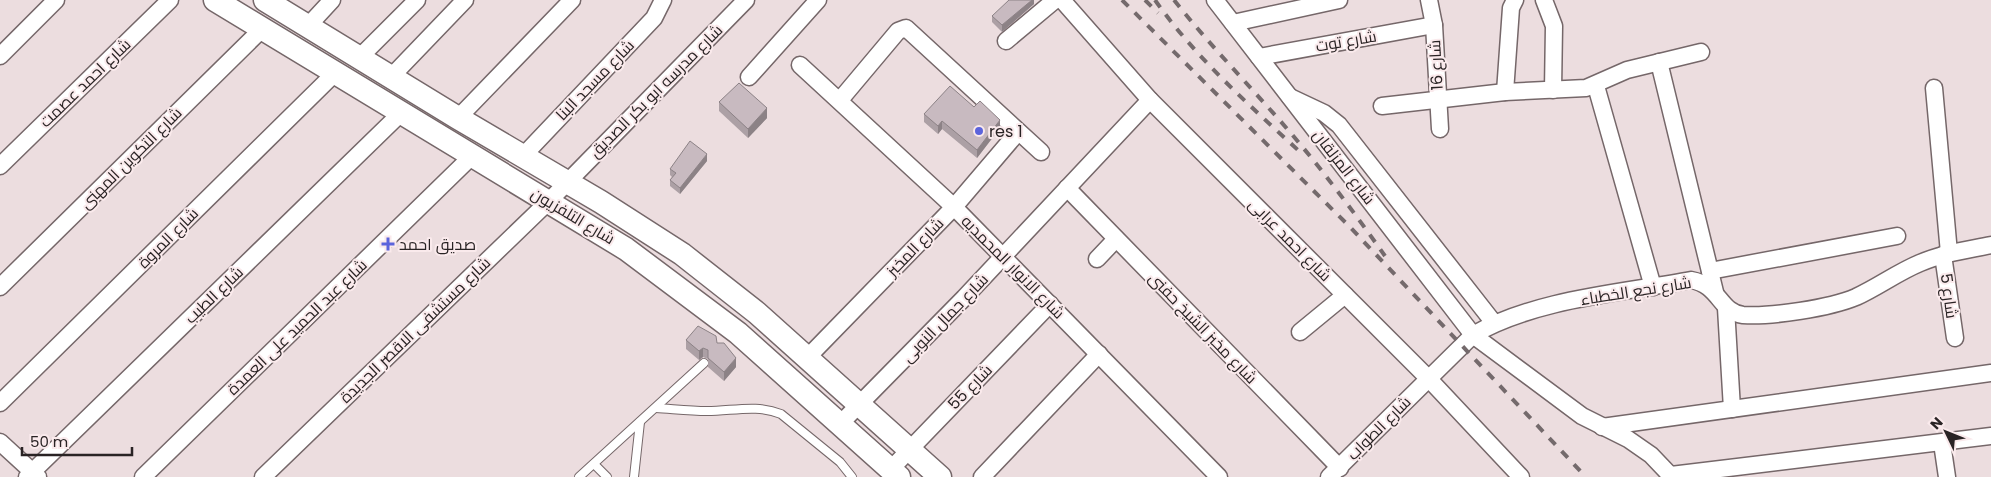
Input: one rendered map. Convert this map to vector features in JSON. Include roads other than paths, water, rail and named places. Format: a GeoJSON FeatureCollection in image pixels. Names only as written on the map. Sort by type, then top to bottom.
{"type":"FeatureCollection","features":[{"type":"Feature","properties":{"kind":"main road","name":"شارع التلفزيون"},"geometry":{"type":"LineString","coordinates":[[215,0],[549,201],[641,260],[840,424],[894,473]]}},
{"type":"Feature","properties":{"kind":"main road","name":"شارع التلفزيون"},"geometry":{"type":"LineString","coordinates":[[271,1],[359,58],[626,217],[682,254],[757,313],[940,477]]}},
{"type":"Feature","properties":{"kind":"main road"},"geometry":{"type":"LineString","coordinates":[[524,187],[532,162]]}},
{"type":"Feature","properties":{"kind":"main road"},"geometry":{"type":"LineString","coordinates":[[735,336],[757,313]]}},
{"type":"Feature","properties":{"kind":"street"},"geometry":{"type":"LineString","coordinates":[[0,56],[56,0]]}},
{"type":"Feature","properties":{"kind":"street","name":"شارع احمد عصمت"},"geometry":{"type":"LineString","coordinates":[[0,166],[170,0]]}},
{"type":"Feature","properties":{"kind":"street"},"geometry":{"type":"LineString","coordinates":[[308,26],[332,0]]}},
{"type":"Feature","properties":{"kind":"street"},"geometry":{"type":"LineString","coordinates":[[359,58],[417,0]]}},
{"type":"Feature","properties":{"kind":"street"},"geometry":{"type":"LineString","coordinates":[[392,78],[465,0]]}},
{"type":"Feature","properties":{"kind":"street"},"geometry":{"type":"LineString","coordinates":[[458,118],[572,0]]}},
{"type":"Feature","properties":{"kind":"street","name":"شارع مسجد البنا"},"geometry":{"type":"LineString","coordinates":[[532,162],[654,18],[663,0]]}},
{"type":"Feature","properties":{"kind":"street","name":"شارع مدرسه ابو بكر الصديق"},"geometry":{"type":"LineString","coordinates":[[566,182],[746,0]]}},
{"type":"Feature","properties":{"kind":"street"},"geometry":{"type":"LineString","coordinates":[[749,77],[818,0]]}},
{"type":"Feature","properties":{"kind":"street"},"geometry":{"type":"LineString","coordinates":[[1006,41],[1055,0]]}},
{"type":"Feature","properties":{"kind":"street","name":"شارع احمد عرابى"},"geometry":{"type":"LineString","coordinates":[[1062,0],[1150,100],[1428,378],[1516,475]]}},
{"type":"Feature","properties":{"kind":"street","name":"شارع المزلقان"},"geometry":{"type":"LineString","coordinates":[[1215,0],[1473,335],[1582,416],[1628,439],[1651,455],[1672,476]]}},
{"type":"Feature","properties":{"kind":"street"},"geometry":{"type":"LineString","coordinates":[[1233,23],[1335,0]]}},
{"type":"Feature","properties":{"kind":"street","name":"شارع 16"},"geometry":{"type":"LineString","coordinates":[[1430,0],[1434,25],[1440,130]]}},
{"type":"Feature","properties":{"kind":"street"},"geometry":{"type":"LineString","coordinates":[[1505,92],[1511,8],[1515,0]]}},
{"type":"Feature","properties":{"kind":"street"},"geometry":{"type":"LineString","coordinates":[[1544,0],[1554,26],[1554,90]]}},
{"type":"Feature","properties":{"kind":"street","name":"شارع توت"},"geometry":{"type":"LineString","coordinates":[[1259,57],[1434,25]]}},
{"type":"Feature","properties":{"kind":"street"},"geometry":{"type":"LineString","coordinates":[[840,100],[898,32],[906,28],[1040,152]]}},
{"type":"Feature","properties":{"kind":"street","name":"شارع التكوين المهنى"},"geometry":{"type":"LineString","coordinates":[[0,287],[262,29]]}},
{"type":"Feature","properties":{"kind":"street"},"geometry":{"type":"LineString","coordinates":[[1382,106],[1505,92],[1576,90],[1596,86],[1610,76],[1626,70],[1701,52]]}},
{"type":"Feature","properties":{"kind":"street"},"geometry":{"type":"LineString","coordinates":[[1658,62],[1715,292]]}},
{"type":"Feature","properties":{"kind":"street","name":"شارع الانوار المحمديه"},"geometry":{"type":"LineString","coordinates":[[800,65],[954,207],[1219,477]]}},
{"type":"Feature","properties":{"kind":"street","name":"شارع المروة"},"geometry":{"type":"LineString","coordinates":[[0,402],[335,73]]}},
{"type":"Feature","properties":{"kind":"street"},"geometry":{"type":"LineString","coordinates":[[1596,86],[1653,287]]}},
{"type":"Feature","properties":{"kind":"street","name":"شارع 5"},"geometry":{"type":"LineString","coordinates":[[1934,88],[1946,254],[1955,338]]}},
{"type":"Feature","properties":{"kind":"street"},"geometry":{"type":"LineString","coordinates":[[1290,97],[1316,108],[1339,125],[1494,323]]}},
{"type":"Feature","properties":{"kind":"street","name":"شارع جمال النوبى"},"geometry":{"type":"LineString","coordinates":[[840,424],[1004,257],[1150,100]]}},
{"type":"Feature","properties":{"kind":"street","name":"شارع الطيب"},"geometry":{"type":"LineString","coordinates":[[32,475],[400,113]]}},
{"type":"Feature","properties":{"kind":"street","name":"شارع المخبز"},"geometry":{"type":"LineString","coordinates":[[807,358],[954,207],[1018,132]]}},
{"type":"Feature","properties":{"kind":"street","name":"شارع عبد الحميد على العمدة"},"geometry":{"type":"LineString","coordinates":[[143,477],[472,156]]}},
{"type":"Feature","properties":{"kind":"street","name":"شارع مستشفى الاقصر الجديدة"},"geometry":{"type":"LineString","coordinates":[[263,477],[549,201],[566,182]]}},
{"type":"Feature","properties":{"kind":"street","name":"شارع مخبز الشيخ حفنى"},"geometry":{"type":"LineString","coordinates":[[1067,188],[1335,472]]}},
{"type":"Feature","properties":{"kind":"street"},"geometry":{"type":"LineString","coordinates":[[1710,271],[1897,236]]}},
{"type":"Feature","properties":{"kind":"street"},"geometry":{"type":"LineString","coordinates":[[1097,259],[1116,239]]}},
{"type":"Feature","properties":{"kind":"street"},"geometry":{"type":"LineString","coordinates":[[1726,308],[1736,314],[1745,315],[1827,306],[1855,297],[1901,272],[1946,254],[1991,245]]}},
{"type":"Feature","properties":{"kind":"street","name":"شارع نجع الخطباء"},"geometry":{"type":"LineString","coordinates":[[1428,378],[1473,335],[1494,323],[1521,313],[1553,305],[1691,280],[1708,285],[1726,308]]}},
{"type":"Feature","properties":{"kind":"street"},"geometry":{"type":"LineString","coordinates":[[1300,332],[1344,295]]}},
{"type":"Feature","properties":{"kind":"street","name":"شارع 55"},"geometry":{"type":"LineString","coordinates":[[894,473],[909,450],[1050,304]]}},
{"type":"Feature","properties":{"kind":"street"},"geometry":{"type":"LineString","coordinates":[[1726,308],[1732,409]]}},
{"type":"Feature","properties":{"kind":"street"},"geometry":{"type":"LineString","coordinates":[[982,477],[1099,354]]}},
{"type":"Feature","properties":{"kind":"street"},"geometry":{"type":"LineString","coordinates":[[1602,427],[1991,373]]}},
{"type":"Feature","properties":{"kind":"street","name":"شارع الطواب"},"geometry":{"type":"LineString","coordinates":[[1335,472],[1428,378]]}},
{"type":"Feature","properties":{"kind":"street"},"geometry":{"type":"LineString","coordinates":[[1672,476],[1991,436]]}},
{"type":"Feature","properties":{"kind":"street"},"geometry":{"type":"LineString","coordinates":[[0,442],[32,475]]}},
{"type":"Feature","properties":{"kind":"street"},"geometry":{"type":"LineString","coordinates":[[1942,443],[1947,477]]}},
{"type":"Feature","properties":{"kind":"lane"},"geometry":{"type":"LineString","coordinates":[[579,477],[704,363]]}},
{"type":"Feature","properties":{"kind":"lane"},"geometry":{"type":"LineString","coordinates":[[656,408],[700,411],[758,407],[770,409],[781,414],[840,462],[852,477]]}},
{"type":"Feature","properties":{"kind":"lane"},"geometry":{"type":"LineString","coordinates":[[634,477],[640,422]]}},
{"type":"Feature","properties":{"kind":"lane"},"geometry":{"type":"LineString","coordinates":[[594,464],[607,477]]}},
{"type":"Feature","properties":{"kind":"railway"},"geometry":{"type":"LineString","coordinates":[[1122,0],[1349,226],[1586,477]]}},
{"type":"Feature","properties":{"kind":"railway"},"geometry":{"type":"LineString","coordinates":[[1145,0],[1158,13]]}},
{"type":"Feature","properties":{"kind":"railway"},"geometry":{"type":"LineString","coordinates":[[1155,0],[1187,41],[1205,60],[1242,98],[1299,151]]}},
{"type":"Feature","properties":{"kind":"railway"},"geometry":{"type":"LineString","coordinates":[[1174,0],[1307,152],[1385,256]]}},
{"type":"Feature","properties":{"kind":"place","name":"res 1"},"geometry":{"type":"Point","coordinates":[979,131]}},
{"type":"Feature","properties":{"kind":"place","name":"صديق احمد"},"geometry":{"type":"Point","coordinates":[388,244]}}]}
